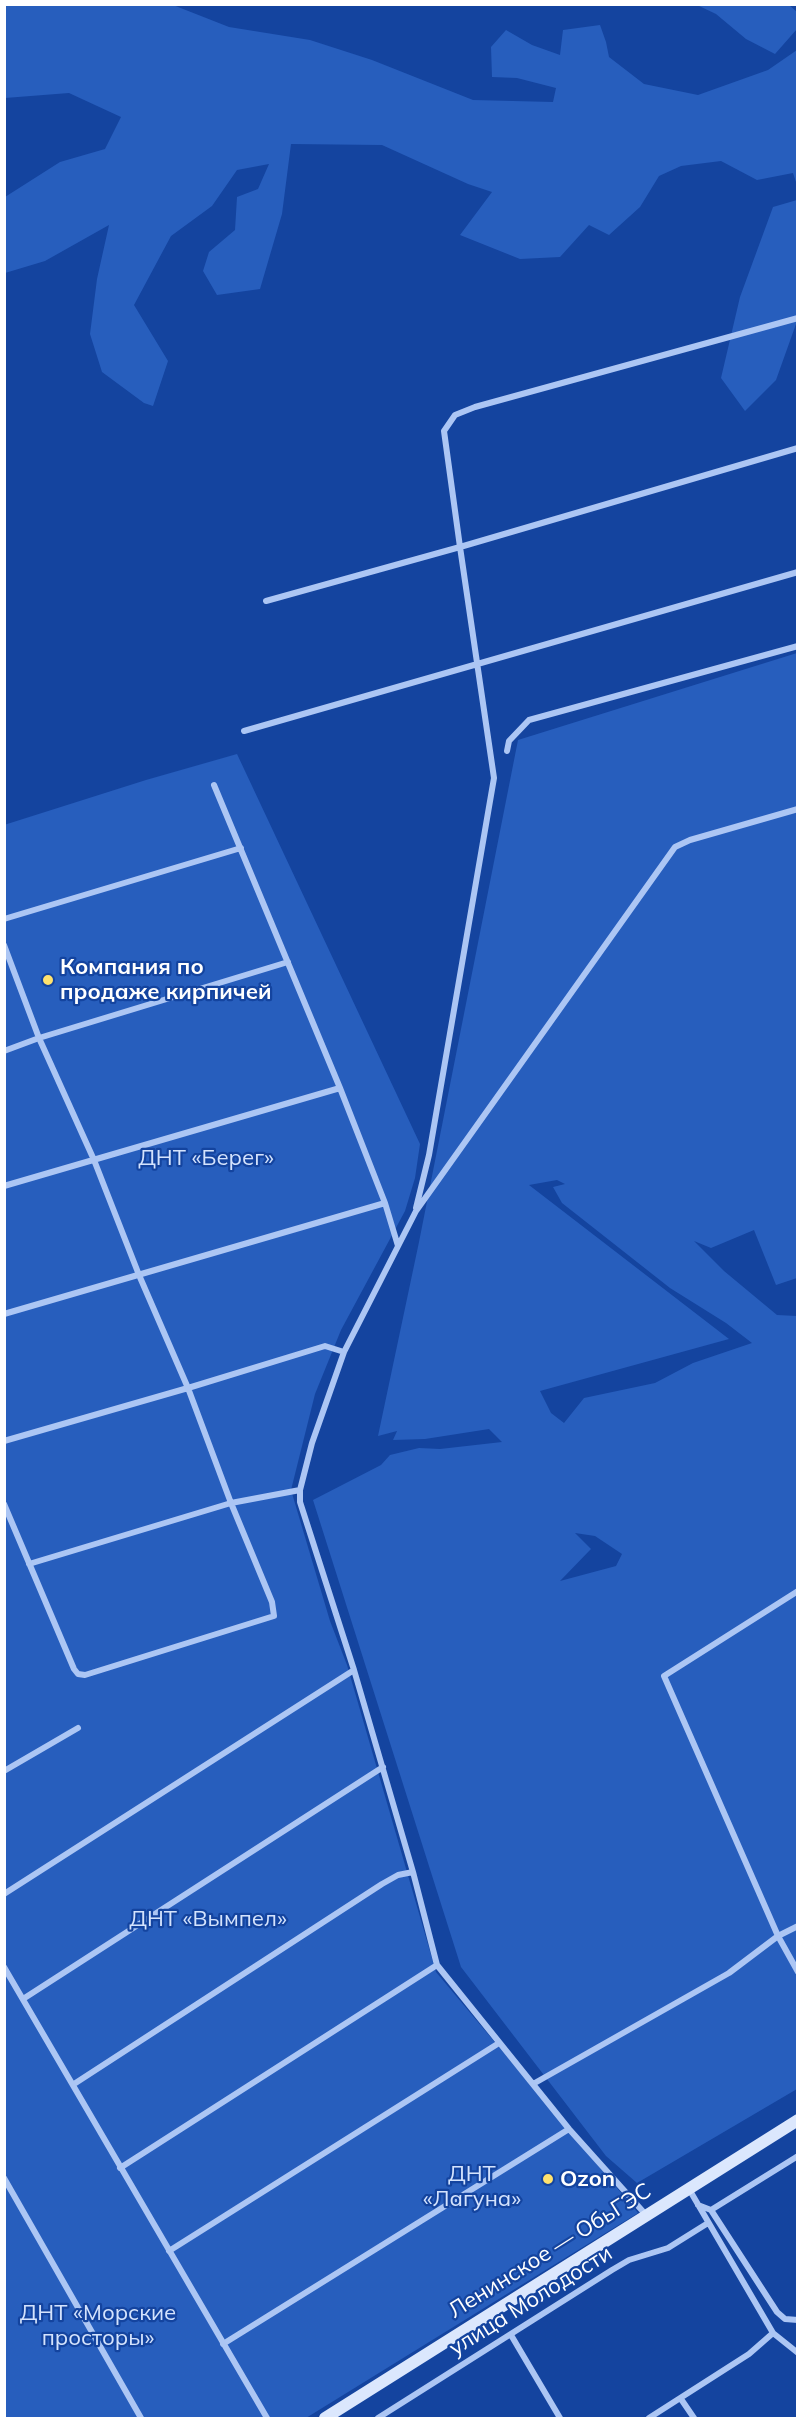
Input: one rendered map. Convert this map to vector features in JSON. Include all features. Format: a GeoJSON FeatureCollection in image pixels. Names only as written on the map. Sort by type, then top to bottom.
{"type":"FeatureCollection","features":[{"type":"Feature","properties":{"kind":"main road","name":"Ленинское — ОбьГЭС"},"geometry":{"type":"LineString","coordinates":[[325,2418],[798,2120]]}},
{"type":"Feature","properties":{"kind":"street"},"geometry":{"type":"LineString","coordinates":[[416,1211],[429,1155],[494,778],[444,431],[455,415],[475,407],[798,318]]}},
{"type":"Feature","properties":{"kind":"street"},"geometry":{"type":"LineString","coordinates":[[266,601],[798,448]]}},
{"type":"Feature","properties":{"kind":"street"},"geometry":{"type":"LineString","coordinates":[[244,731],[798,572]]}},
{"type":"Feature","properties":{"kind":"street"},"geometry":{"type":"LineString","coordinates":[[507,751],[509,741],[529,720],[798,646]]}},
{"type":"Feature","properties":{"kind":"street"},"geometry":{"type":"LineString","coordinates":[[214,785],[340,1088],[385,1203],[398,1247]]}},
{"type":"Feature","properties":{"kind":"street"},"geometry":{"type":"LineString","coordinates":[[647,2216],[569,2129],[437,1965],[383,1767],[300,1502],[300,1490],[312,1443],[344,1352],[416,1211],[675,847],[690,840],[798,809]]}},
{"type":"Feature","properties":{"kind":"street"},"geometry":{"type":"LineString","coordinates":[[4,919],[241,848]]}},
{"type":"Feature","properties":{"kind":"street"},"geometry":{"type":"LineString","coordinates":[[4,945],[39,1038],[94,1160],[139,1275],[188,1388],[231,1503],[272,1602],[274,1617],[86,1675],[78,1674],[4,1504]]}},
{"type":"Feature","properties":{"kind":"street"},"geometry":{"type":"LineString","coordinates":[[4,1051],[39,1038],[288,962]]}},
{"type":"Feature","properties":{"kind":"street"},"geometry":{"type":"LineString","coordinates":[[4,1186],[340,1088]]}},
{"type":"Feature","properties":{"kind":"street"},"geometry":{"type":"LineString","coordinates":[[4,1314],[385,1203]]}},
{"type":"Feature","properties":{"kind":"street"},"geometry":{"type":"LineString","coordinates":[[4,1441],[325,1346],[344,1352]]}},
{"type":"Feature","properties":{"kind":"street"},"geometry":{"type":"LineString","coordinates":[[29,1564],[231,1503],[300,1490]]}},
{"type":"Feature","properties":{"kind":"street"},"geometry":{"type":"LineString","coordinates":[[798,1591],[664,1676],[778,1936],[798,1972]]}},
{"type":"Feature","properties":{"kind":"street"},"geometry":{"type":"LineString","coordinates":[[4,1894],[354,1670]]}},
{"type":"Feature","properties":{"kind":"street"},"geometry":{"type":"LineString","coordinates":[[4,1771],[78,1728]]}},
{"type":"Feature","properties":{"kind":"street"},"geometry":{"type":"LineString","coordinates":[[23,1999],[383,1767]]}},
{"type":"Feature","properties":{"kind":"street"},"geometry":{"type":"LineString","coordinates":[[74,2085],[382,1884],[398,1875],[413,1872]]}},
{"type":"Feature","properties":{"kind":"street"},"geometry":{"type":"LineString","coordinates":[[533,2084],[729,1973],[778,1936],[798,1926]]}},
{"type":"Feature","properties":{"kind":"street"},"geometry":{"type":"LineString","coordinates":[[120,2169],[437,1965]]}},
{"type":"Feature","properties":{"kind":"street"},"geometry":{"type":"LineString","coordinates":[[4,1967],[267,2418]]}},
{"type":"Feature","properties":{"kind":"street"},"geometry":{"type":"LineString","coordinates":[[169,2251],[499,2043]]}},
{"type":"Feature","properties":{"kind":"street"},"geometry":{"type":"LineString","coordinates":[[223,2344],[569,2129]]}},
{"type":"Feature","properties":{"kind":"street"},"geometry":{"type":"LineString","coordinates":[[711,2210],[798,2156]]}},
{"type":"Feature","properties":{"kind":"street"},"geometry":{"type":"LineString","coordinates":[[4,2178],[141,2418]]}},
{"type":"Feature","properties":{"kind":"street"},"geometry":{"type":"LineString","coordinates":[[689,2189],[773,2333],[798,2353]]}},
{"type":"Feature","properties":{"kind":"street"},"geometry":{"type":"LineString","coordinates":[[698,2205],[711,2210],[777,2312],[786,2319],[798,2320]]}},
{"type":"Feature","properties":{"kind":"street","name":"улица Молодости"},"geometry":{"type":"LineString","coordinates":[[378,2418],[629,2260],[668,2248],[708,2223]]}},
{"type":"Feature","properties":{"kind":"street"},"geometry":{"type":"LineString","coordinates":[[649,2418],[749,2354],[773,2333]]}},
{"type":"Feature","properties":{"kind":"street"},"geometry":{"type":"LineString","coordinates":[[511,2335],[560,2418]]}},
{"type":"Feature","properties":{"kind":"street"},"geometry":{"type":"LineString","coordinates":[[681,2399],[694,2418]]}},
{"type":"Feature","properties":{"kind":"green space"},"geometry":{"type":"Polygon","coordinates":[[[4,5],[173,5],[229,27],[310,40],[372,60],[473,100],[553,102],[556,88],[517,78],[492,77],[491,47],[506,30],[532,45],[560,55],[563,30],[600,25],[609,57],[644,84],[698,95],[768,70],[797,50],[797,185],[793,173],[757,180],[721,161],[681,166],[659,176],[640,207],[609,235],[589,225],[560,257],[520,259],[460,235],[492,192],[468,184],[382,145],[291,144],[282,214],[260,289],[217,295],[203,271],[209,252],[235,230],[237,197],[258,189],[269,164],[237,170],[212,206],[171,236],[134,305],[168,361],[153,406],[144,403],[102,372],[90,334],[97,279],[109,225],[45,261],[5,273],[5,197],[60,162],[105,149],[121,117],[69,93],[5,98],[4,5]]]}},
{"type":"Feature","properties":{"kind":"green space"},"geometry":{"type":"Polygon","coordinates":[[[697,5],[789,5],[797,12],[797,29],[775,54],[746,39],[716,14],[697,5]]]}},
{"type":"Feature","properties":{"kind":"green space"},"geometry":{"type":"Polygon","coordinates":[[[797,200],[797,324],[776,380],[745,411],[721,378],[740,297],[773,207],[797,200]]]}},
{"type":"Feature","properties":{"kind":"green space"},"geometry":{"type":"Polygon","coordinates":[[[797,653],[797,1278],[776,1285],[754,1230],[711,1248],[694,1241],[724,1271],[777,1315],[797,1316],[797,2089],[637,2183],[606,2156],[461,1967],[313,1500],[381,1465],[390,1455],[419,1448],[440,1449],[502,1442],[489,1429],[425,1439],[393,1440],[397,1431],[378,1436],[419,1242],[518,740],[797,653]],[[557,1180],[529,1185],[729,1339],[540,1391],[551,1413],[564,1423],[584,1398],[655,1383],[693,1363],[752,1343],[726,1323],[670,1288],[562,1203],[553,1187],[565,1184],[557,1180]],[[575,1533],[591,1549],[560,1581],[616,1566],[622,1554],[595,1536],[575,1533]]]}},
{"type":"Feature","properties":{"kind":"green space"},"geometry":{"type":"Polygon","coordinates":[[[237,754],[420,1144],[415,1178],[405,1211],[341,1330],[315,1394],[291,1490],[330,1621],[347,1665],[436,1972],[638,2213],[306,2418],[5,2418],[4,825],[237,754]]]}},
{"type":"Feature","properties":{"kind":"place","name":"Компания по продаже кирпичей"},"geometry":{"type":"Point","coordinates":[48,980]}},
{"type":"Feature","properties":{"kind":"place","name":"Ozon"},"geometry":{"type":"Point","coordinates":[548,2179]}},
{"type":"Feature","properties":{"kind":"park label","name":"ДНТ «Берег»"},"geometry":{"type":"Point","coordinates":[206,1158]}},
{"type":"Feature","properties":{"kind":"park label","name":"ДНТ «Вымпел»"},"geometry":{"type":"Point","coordinates":[208,1919]}},
{"type":"Feature","properties":{"kind":"park label","name":"ДНТ «Лагуна»"},"geometry":{"type":"Point","coordinates":[472,2186]}},
{"type":"Feature","properties":{"kind":"park label","name":"ДНТ «Морские просторы»"},"geometry":{"type":"Point","coordinates":[98,2326]}}]}
